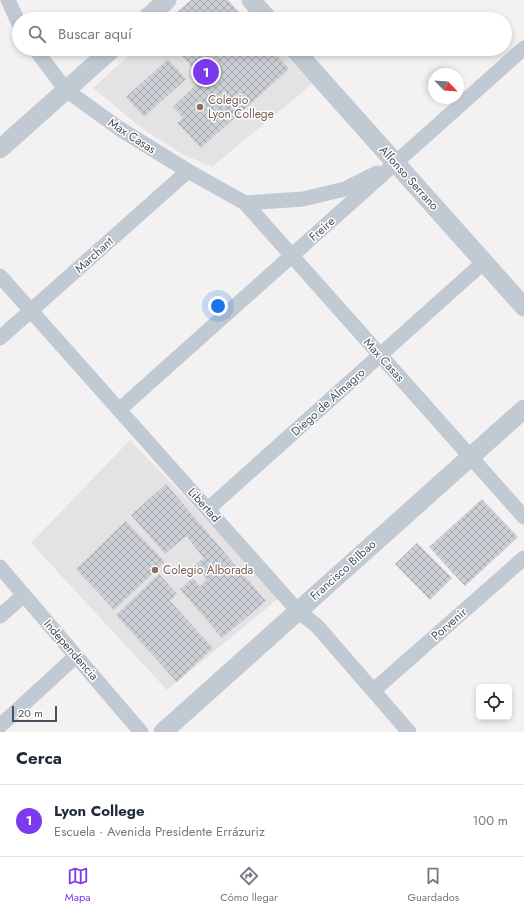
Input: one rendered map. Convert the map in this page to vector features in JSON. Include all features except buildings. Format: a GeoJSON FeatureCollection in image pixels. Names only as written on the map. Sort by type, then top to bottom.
{"type":"FeatureCollection","features":[{"type":"Feature","properties":{"kind":"street"},"geometry":{"type":"LineString","coordinates":[[8,0],[14,12]]}},
{"type":"Feature","properties":{"kind":"street"},"geometry":{"type":"LineString","coordinates":[[154,12],[167,0]]}},
{"type":"Feature","properties":{"kind":"street"},"geometry":{"type":"LineString","coordinates":[[251,0],[262,12]]}},
{"type":"Feature","properties":{"kind":"street","name":"Freire"},"geometry":{"type":"LineString","coordinates":[[119,410],[524,48]]}},
{"type":"Feature","properties":{"kind":"street","name":"Max Casas"},"geometry":{"type":"LineString","coordinates":[[40,56],[66,90],[120,129],[188,171],[245,203],[524,517]]}},
{"type":"Feature","properties":{"kind":"street"},"geometry":{"type":"LineString","coordinates":[[0,149],[104,56]]}},
{"type":"Feature","properties":{"kind":"street","name":"Alfonso Serrano"},"geometry":{"type":"LineString","coordinates":[[300,56],[524,307]]}},
{"type":"Feature","properties":{"kind":"street"},"geometry":{"type":"LineString","coordinates":[[245,203],[303,199],[345,189],[396,163]]}},
{"type":"Feature","properties":{"kind":"street","name":"Marchant"},"geometry":{"type":"LineString","coordinates":[[0,338],[188,171]]}},
{"type":"Feature","properties":{"kind":"street","name":"Diego de Almagro"},"geometry":{"type":"LineString","coordinates":[[208,509],[484,262]]}},
{"type":"Feature","properties":{"kind":"street","name":"Libertad"},"geometry":{"type":"LineString","coordinates":[[0,276],[298,611],[317,626],[409,732]]}},
{"type":"Feature","properties":{"kind":"street","name":"Francisco Bilbao"},"geometry":{"type":"LineString","coordinates":[[169,730],[298,611],[524,409]]}},
{"type":"Feature","properties":{"kind":"street","name":"Porvenir"},"geometry":{"type":"LineString","coordinates":[[374,690],[524,558]]}},
{"type":"Feature","properties":{"kind":"street","name":"Independencia"},"geometry":{"type":"LineString","coordinates":[[0,567],[141,732]]}},
{"type":"Feature","properties":{"kind":"street"},"geometry":{"type":"LineString","coordinates":[[0,616],[24,595]]}},
{"type":"Feature","properties":{"kind":"street"},"geometry":{"type":"LineString","coordinates":[[0,726],[76,656]]}},
{"type":"Feature","properties":{"kind":"shaded area","name":"Colegio Lyon College"},"geometry":{"type":"Polygon","coordinates":[[[128,56],[286,56],[312,84],[212,167],[182,154],[140,127],[93,88],[128,56]]]}},
{"type":"Feature","properties":{"kind":"shaded area","name":"Colegio Alborada"},"geometry":{"type":"Polygon","coordinates":[[[130,440],[280,597],[167,690],[31,543],[130,440]]]}},
{"type":"Feature","properties":{"kind":"place","name":"Lyon College"},"geometry":{"type":"Point","coordinates":[206,72]}},
{"type":"Feature","properties":{"kind":"place","name":"Colegio Lyon College"},"geometry":{"type":"Point","coordinates":[200,107]}},
{"type":"Feature","properties":{"kind":"place","name":"Colegio Alborada"},"geometry":{"type":"Point","coordinates":[155,570]}}]}
